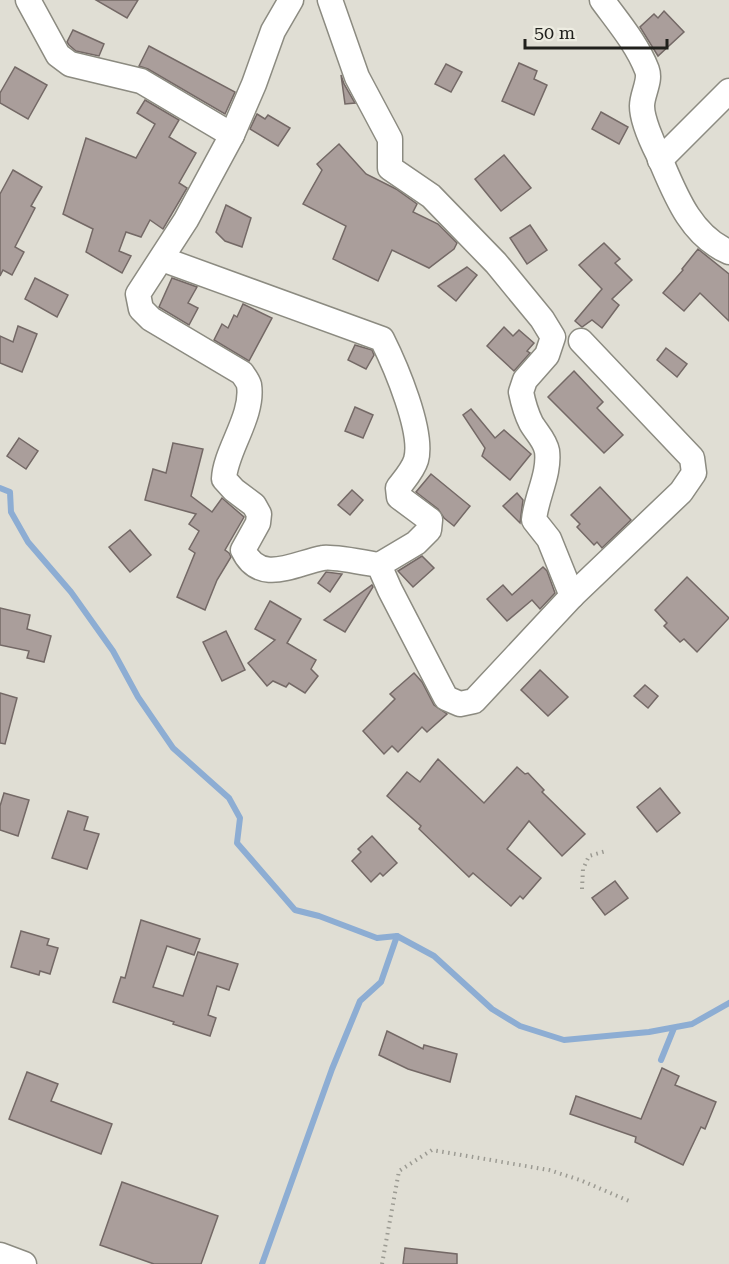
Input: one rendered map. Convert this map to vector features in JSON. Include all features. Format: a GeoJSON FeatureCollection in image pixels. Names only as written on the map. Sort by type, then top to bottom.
{"type":"FeatureCollection","features":[{"type":"Feature","properties":{"kind":"street"},"geometry":{"type":"LineString","coordinates":[[28,0],[58,55],[70,64],[141,81],[232,135]]}},
{"type":"Feature","properties":{"kind":"street"},"geometry":{"type":"LineString","coordinates":[[162,260],[382,339],[400,376],[417,441],[416,461],[398,488],[399,496],[430,520],[429,530],[416,543],[379,565],[324,557],[281,570],[259,567],[248,560],[243,550],[258,523],[259,514],[254,505],[224,479],[224,470],[238,438],[247,408],[249,383],[242,373],[151,319],[141,309],[138,294],[162,260],[232,135],[255,84],[273,31],[291,0]]}},
{"type":"Feature","properties":{"kind":"street"},"geometry":{"type":"LineString","coordinates":[[330,0],[357,77],[390,139],[388,151],[390,168],[431,196],[496,263],[542,319],[552,337],[546,355],[525,380],[520,392],[532,424],[547,450],[545,472],[534,520],[549,539],[572,596]]}},
{"type":"Feature","properties":{"kind":"street"},"geometry":{"type":"LineString","coordinates":[[614,5],[648,73],[642,106],[652,140],[675,196],[693,224],[719,248],[729,252]]}},
{"type":"Feature","properties":{"kind":"street"},"geometry":{"type":"LineString","coordinates":[[660,160],[729,92]]}},
{"type":"Feature","properties":{"kind":"street"},"geometry":{"type":"LineString","coordinates":[[379,565],[390,591],[446,698],[460,704],[474,701],[572,596],[681,492],[694,473],[692,458],[581,341]]}},
{"type":"Feature","properties":{"kind":"street"},"geometry":{"type":"LineString","coordinates":[[0,1255],[24,1264]]}},
{"type":"Feature","properties":{"kind":"path"},"geometry":{"type":"LineString","coordinates":[[582,889],[583,869],[589,856],[606,851]]}},
{"type":"Feature","properties":{"kind":"path"},"geometry":{"type":"LineString","coordinates":[[381,1264],[399,1171],[432,1150],[549,1170],[580,1180],[629,1201]]}},
{"type":"Feature","properties":{"kind":"building"},"geometry":{"type":"Polygon","coordinates":[[[96,0],[138,0],[127,18],[96,0]]]}},
{"type":"Feature","properties":{"kind":"building"},"geometry":{"type":"Polygon","coordinates":[[[664,11],[684,32],[658,56],[640,27],[654,14],[658,18],[664,11]]]}},
{"type":"Feature","properties":{"kind":"building"},"geometry":{"type":"Polygon","coordinates":[[[73,30],[104,44],[99,56],[76,51],[69,45],[67,42],[73,30]]]}},
{"type":"Feature","properties":{"kind":"building"},"geometry":{"type":"Polygon","coordinates":[[[149,46],[235,92],[225,114],[139,66],[149,46]]]}},
{"type":"Feature","properties":{"kind":"building"},"geometry":{"type":"Polygon","coordinates":[[[519,63],[537,71],[534,79],[547,85],[534,115],[502,101],[519,63]]]}},
{"type":"Feature","properties":{"kind":"building"},"geometry":{"type":"Polygon","coordinates":[[[446,64],[462,72],[451,92],[435,84],[446,64]]]}},
{"type":"Feature","properties":{"kind":"building"},"geometry":{"type":"Polygon","coordinates":[[[15,67],[47,85],[28,119],[0,103],[0,93],[15,67]]]}},
{"type":"Feature","properties":{"kind":"building"},"geometry":{"type":"Polygon","coordinates":[[[341,75],[344,84],[355,103],[345,104],[341,75]]]}},
{"type":"Feature","properties":{"kind":"building"},"geometry":{"type":"Polygon","coordinates":[[[145,100],[179,120],[169,137],[196,153],[179,183],[187,188],[163,229],[150,220],[141,237],[126,232],[119,251],[131,256],[122,273],[86,252],[93,229],[63,214],[86,138],[136,158],[155,124],[137,113],[145,100]]]}},
{"type":"Feature","properties":{"kind":"building"},"geometry":{"type":"Polygon","coordinates":[[[601,112],[628,127],[619,144],[592,129],[601,112]]]}},
{"type":"Feature","properties":{"kind":"building"},"geometry":{"type":"Polygon","coordinates":[[[257,114],[265,119],[268,115],[290,128],[278,146],[250,129],[257,114]]]}},
{"type":"Feature","properties":{"kind":"building"},"geometry":{"type":"Polygon","coordinates":[[[339,144],[366,174],[396,189],[417,204],[413,212],[438,224],[457,243],[454,249],[429,268],[392,250],[378,281],[333,259],[346,226],[303,204],[322,170],[317,164],[339,144]]]}},
{"type":"Feature","properties":{"kind":"building"},"geometry":{"type":"Polygon","coordinates":[[[504,155],[531,188],[501,211],[475,179],[504,155]]]}},
{"type":"Feature","properties":{"kind":"building"},"geometry":{"type":"Polygon","coordinates":[[[13,170],[42,187],[31,206],[35,208],[15,247],[24,252],[12,275],[3,270],[0,276],[0,194],[13,170]]]}},
{"type":"Feature","properties":{"kind":"building"},"geometry":{"type":"Polygon","coordinates":[[[226,205],[251,218],[242,247],[225,241],[216,232],[226,205]]]}},
{"type":"Feature","properties":{"kind":"building"},"geometry":{"type":"Polygon","coordinates":[[[530,225],[547,250],[527,264],[510,238],[530,225]]]}},
{"type":"Feature","properties":{"kind":"building"},"geometry":{"type":"Polygon","coordinates":[[[604,243],[620,259],[615,263],[632,280],[612,299],[619,305],[602,328],[592,320],[582,327],[575,321],[602,289],[579,265],[604,243]]]}},
{"type":"Feature","properties":{"kind":"building"},"geometry":{"type":"Polygon","coordinates":[[[698,249],[729,274],[729,321],[700,293],[684,311],[663,293],[698,249]]]}},
{"type":"Feature","properties":{"kind":"building"},"geometry":{"type":"Polygon","coordinates":[[[467,267],[477,275],[456,301],[438,286],[467,267]]]}},
{"type":"Feature","properties":{"kind":"building"},"geometry":{"type":"Polygon","coordinates":[[[35,278],[68,295],[57,317],[25,299],[35,278]]]}},
{"type":"Feature","properties":{"kind":"building"},"geometry":{"type":"Polygon","coordinates":[[[172,278],[197,287],[188,303],[198,308],[189,325],[159,307],[172,278]]]}},
{"type":"Feature","properties":{"kind":"building"},"geometry":{"type":"Polygon","coordinates":[[[243,304],[272,318],[249,361],[214,340],[222,324],[228,328],[234,315],[237,317],[243,304]]]}},
{"type":"Feature","properties":{"kind":"building"},"geometry":{"type":"Polygon","coordinates":[[[18,326],[37,334],[22,372],[0,363],[0,336],[13,342],[18,326]]]}},
{"type":"Feature","properties":{"kind":"building"},"geometry":{"type":"Polygon","coordinates":[[[504,327],[513,336],[519,330],[534,343],[527,351],[530,353],[514,371],[487,346],[504,327]]]}},
{"type":"Feature","properties":{"kind":"building"},"geometry":{"type":"Polygon","coordinates":[[[355,345],[372,350],[374,355],[366,369],[348,360],[355,345]]]}},
{"type":"Feature","properties":{"kind":"building"},"geometry":{"type":"Polygon","coordinates":[[[666,348],[687,364],[677,377],[657,360],[666,348]]]}},
{"type":"Feature","properties":{"kind":"building"},"geometry":{"type":"Polygon","coordinates":[[[574,371],[603,402],[597,408],[623,435],[604,453],[548,397],[574,371]]]}},
{"type":"Feature","properties":{"kind":"building"},"geometry":{"type":"Polygon","coordinates":[[[355,407],[373,415],[363,438],[345,431],[355,407]]]}},
{"type":"Feature","properties":{"kind":"building"},"geometry":{"type":"Polygon","coordinates":[[[471,409],[495,438],[504,430],[531,454],[510,480],[482,456],[485,448],[463,415],[471,409]]]}},
{"type":"Feature","properties":{"kind":"building"},"geometry":{"type":"Polygon","coordinates":[[[19,438],[38,451],[26,469],[7,456],[19,438]]]}},
{"type":"Feature","properties":{"kind":"building"},"geometry":{"type":"Polygon","coordinates":[[[173,443],[203,449],[191,496],[212,512],[222,498],[244,517],[225,550],[231,557],[217,580],[205,610],[177,597],[195,553],[189,549],[199,531],[189,524],[196,514],[145,500],[153,469],[166,473],[173,443]]]}},
{"type":"Feature","properties":{"kind":"building"},"geometry":{"type":"Polygon","coordinates":[[[431,474],[470,506],[454,526],[438,509],[416,492],[431,474]]]}},
{"type":"Feature","properties":{"kind":"building"},"geometry":{"type":"Polygon","coordinates":[[[600,487],[631,520],[602,548],[597,542],[594,545],[577,527],[580,524],[571,515],[600,487]]]}},
{"type":"Feature","properties":{"kind":"building"},"geometry":{"type":"Polygon","coordinates":[[[352,490],[363,500],[350,515],[338,505],[352,490]]]}},
{"type":"Feature","properties":{"kind":"building"},"geometry":{"type":"Polygon","coordinates":[[[517,493],[523,500],[520,523],[503,506],[517,493]]]}},
{"type":"Feature","properties":{"kind":"building"},"geometry":{"type":"Polygon","coordinates":[[[130,530],[151,555],[130,572],[109,547],[130,530]]]}},
{"type":"Feature","properties":{"kind":"building"},"geometry":{"type":"Polygon","coordinates":[[[422,556],[434,568],[413,587],[398,571],[422,556]]]}},
{"type":"Feature","properties":{"kind":"building"},"geometry":{"type":"Polygon","coordinates":[[[543,567],[547,571],[555,593],[540,609],[532,600],[507,621],[487,599],[503,585],[512,595],[543,567]]]}},
{"type":"Feature","properties":{"kind":"building"},"geometry":{"type":"Polygon","coordinates":[[[326,572],[342,574],[330,592],[318,583],[326,572]]]}},
{"type":"Feature","properties":{"kind":"building"},"geometry":{"type":"Polygon","coordinates":[[[687,577],[729,618],[697,652],[684,639],[680,642],[664,626],[667,623],[655,610],[687,577]]]}},
{"type":"Feature","properties":{"kind":"building"},"geometry":{"type":"Polygon","coordinates":[[[372,585],[373,587],[345,632],[324,620],[372,585]]]}},
{"type":"Feature","properties":{"kind":"building"},"geometry":{"type":"Polygon","coordinates":[[[270,601],[301,619],[287,643],[316,660],[311,669],[318,676],[305,693],[289,683],[286,687],[273,681],[267,686],[248,663],[275,640],[255,629],[270,601]]]}},
{"type":"Feature","properties":{"kind":"building"},"geometry":{"type":"Polygon","coordinates":[[[0,608],[30,615],[27,629],[51,636],[44,662],[27,658],[29,651],[0,645],[0,608]]]}},
{"type":"Feature","properties":{"kind":"building"},"geometry":{"type":"Polygon","coordinates":[[[226,631],[245,670],[222,681],[203,642],[226,631]]]}},
{"type":"Feature","properties":{"kind":"building"},"geometry":{"type":"Polygon","coordinates":[[[540,670],[568,697],[548,716],[521,690],[540,670]]]}},
{"type":"Feature","properties":{"kind":"building"},"geometry":{"type":"Polygon","coordinates":[[[414,673],[422,682],[434,705],[447,714],[427,732],[422,727],[398,752],[392,746],[384,754],[363,731],[395,699],[390,694],[414,673]]]}},
{"type":"Feature","properties":{"kind":"building"},"geometry":{"type":"Polygon","coordinates":[[[645,685],[658,696],[648,708],[634,696],[645,685]]]}},
{"type":"Feature","properties":{"kind":"building"},"geometry":{"type":"Polygon","coordinates":[[[0,693],[17,698],[5,744],[0,743],[0,693]]]}},
{"type":"Feature","properties":{"kind":"building"},"geometry":{"type":"Polygon","coordinates":[[[438,759],[484,803],[517,767],[525,774],[528,773],[544,790],[542,792],[585,834],[562,856],[529,821],[507,849],[541,878],[523,899],[520,896],[511,906],[473,873],[469,877],[419,829],[421,826],[387,796],[407,772],[420,782],[438,759]]]}},
{"type":"Feature","properties":{"kind":"building"},"geometry":{"type":"Polygon","coordinates":[[[660,788],[680,813],[657,832],[637,807],[660,788]]]}},
{"type":"Feature","properties":{"kind":"building"},"geometry":{"type":"Polygon","coordinates":[[[4,793],[29,800],[18,836],[0,830],[0,806],[4,793]]]}},
{"type":"Feature","properties":{"kind":"building"},"geometry":{"type":"Polygon","coordinates":[[[68,811],[88,817],[84,830],[99,834],[87,869],[52,858],[68,811]]]}},
{"type":"Feature","properties":{"kind":"building"},"geometry":{"type":"Polygon","coordinates":[[[372,836],[397,863],[383,876],[380,873],[371,882],[352,861],[361,852],[358,849],[372,836]]]}},
{"type":"Feature","properties":{"kind":"building"},"geometry":{"type":"Polygon","coordinates":[[[615,881],[628,898],[605,915],[592,898],[615,881]]]}},
{"type":"Feature","properties":{"kind":"building"},"geometry":{"type":"Polygon","coordinates":[[[141,920],[200,939],[194,955],[167,946],[153,987],[183,996],[198,952],[238,964],[229,990],[217,986],[208,1015],[216,1018],[210,1036],[113,1002],[121,977],[125,978],[141,920]]]}},
{"type":"Feature","properties":{"kind":"building"},"geometry":{"type":"Polygon","coordinates":[[[21,931],[49,939],[47,945],[58,948],[50,974],[40,971],[39,975],[11,967],[21,931]]]}},
{"type":"Feature","properties":{"kind":"building"},"geometry":{"type":"Polygon","coordinates":[[[387,1031],[423,1049],[424,1045],[457,1054],[450,1082],[408,1069],[379,1055],[387,1031]]]}},
{"type":"Feature","properties":{"kind":"building"},"geometry":{"type":"Polygon","coordinates":[[[662,1068],[679,1076],[675,1085],[716,1102],[705,1129],[701,1127],[683,1165],[635,1142],[636,1137],[570,1114],[576,1096],[641,1119],[662,1068]]]}},
{"type":"Feature","properties":{"kind":"building"},"geometry":{"type":"Polygon","coordinates":[[[27,1072],[58,1084],[51,1101],[112,1124],[101,1154],[9,1119],[27,1072]]]}},
{"type":"Feature","properties":{"kind":"building"},"geometry":{"type":"Polygon","coordinates":[[[122,1182],[218,1216],[201,1264],[154,1264],[100,1245],[122,1182]]]}},
{"type":"Feature","properties":{"kind":"building"},"geometry":{"type":"Polygon","coordinates":[[[405,1248],[457,1254],[457,1264],[403,1264],[405,1248]]]}},
{"type":"Feature","properties":{"kind":"waterway"},"geometry":{"type":"LineString","coordinates":[[0,488],[10,492],[11,512],[28,542],[71,592],[113,651],[138,697],[173,748],[229,798],[240,818],[237,843],[295,910],[319,916],[377,938],[397,936]]}},
{"type":"Feature","properties":{"kind":"waterway"},"geometry":{"type":"LineString","coordinates":[[262,1264],[332,1069],[360,1001],[381,982],[397,936],[434,956],[492,1009],[520,1026],[564,1040],[649,1032],[692,1024],[729,1003]]}},
{"type":"Feature","properties":{"kind":"waterway"},"geometry":{"type":"LineString","coordinates":[[661,1060],[674,1028]]}}]}
